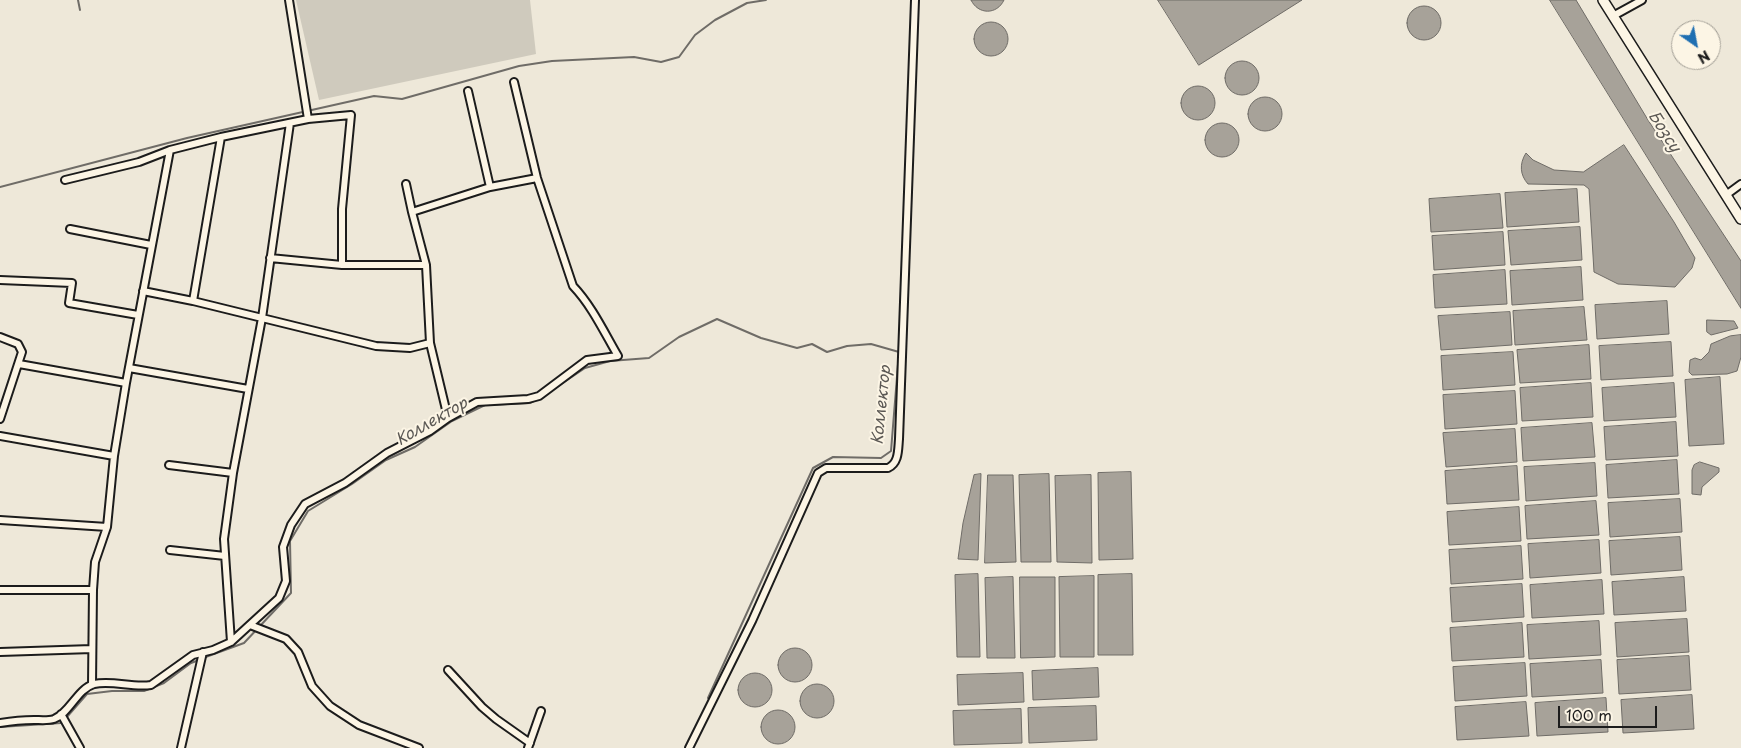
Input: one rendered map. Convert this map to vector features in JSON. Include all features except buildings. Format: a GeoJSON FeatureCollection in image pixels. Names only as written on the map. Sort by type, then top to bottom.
{"type":"FeatureCollection","features":[{"type":"Feature","properties":{"kind":"main road"},"geometry":{"type":"LineString","coordinates":[[1604,0],[1741,219]]}},
{"type":"Feature","properties":{"kind":"street"},"geometry":{"type":"LineString","coordinates":[[289,0],[307,113]]}},
{"type":"Feature","properties":{"kind":"street"},"geometry":{"type":"LineString","coordinates":[[689,748],[752,622],[818,473],[826,468],[888,468],[896,462],[899,439],[915,0]]}},
{"type":"Feature","properties":{"kind":"street"},"geometry":{"type":"LineString","coordinates":[[1613,16],[1642,0]]}},
{"type":"Feature","properties":{"kind":"street"},"geometry":{"type":"LineString","coordinates":[[0,722],[53,720],[86,688],[92,685],[106,682],[151,685],[193,655],[213,650],[231,642],[279,598],[286,581],[283,547],[291,525],[305,504],[345,484],[387,453],[477,402],[528,399],[539,396],[588,360],[618,356],[592,311],[582,296],[572,286],[537,178],[514,82]]}},
{"type":"Feature","properties":{"kind":"street"},"geometry":{"type":"LineString","coordinates":[[468,91],[490,187]]}},
{"type":"Feature","properties":{"kind":"street"},"geometry":{"type":"LineString","coordinates":[[65,180],[139,162],[170,150],[290,123],[307,113],[351,115],[342,209],[342,265]]}},
{"type":"Feature","properties":{"kind":"street"},"geometry":{"type":"LineString","coordinates":[[231,642],[224,539],[233,473],[262,318],[290,123]]}},
{"type":"Feature","properties":{"kind":"street"},"geometry":{"type":"LineString","coordinates":[[193,302],[222,137]]}},
{"type":"Feature","properties":{"kind":"street"},"geometry":{"type":"LineString","coordinates":[[92,685],[95,562],[107,527],[114,456],[126,383],[170,150]]}},
{"type":"Feature","properties":{"kind":"street"},"geometry":{"type":"LineString","coordinates":[[412,212],[490,187],[537,178]]}},
{"type":"Feature","properties":{"kind":"street"},"geometry":{"type":"LineString","coordinates":[[406,184],[426,265],[430,343],[448,418]]}},
{"type":"Feature","properties":{"kind":"street"},"geometry":{"type":"LineString","coordinates":[[1726,195],[1741,184]]}},
{"type":"Feature","properties":{"kind":"street"},"geometry":{"type":"LineString","coordinates":[[70,229],[151,245]]}},
{"type":"Feature","properties":{"kind":"street"},"geometry":{"type":"LineString","coordinates":[[270,258],[342,265],[426,265]]}},
{"type":"Feature","properties":{"kind":"street"},"geometry":{"type":"LineString","coordinates":[[0,280],[72,283],[69,303],[138,315]]}},
{"type":"Feature","properties":{"kind":"street"},"geometry":{"type":"LineString","coordinates":[[143,292],[193,302],[376,346],[410,348],[430,343]]}},
{"type":"Feature","properties":{"kind":"street"},"geometry":{"type":"LineString","coordinates":[[0,337],[18,344],[22,352],[2,406],[0,419]]}},
{"type":"Feature","properties":{"kind":"street"},"geometry":{"type":"LineString","coordinates":[[19,364],[126,383]]}},
{"type":"Feature","properties":{"kind":"street"},"geometry":{"type":"LineString","coordinates":[[129,368],[248,389]]}},
{"type":"Feature","properties":{"kind":"street"},"geometry":{"type":"LineString","coordinates":[[0,436],[114,456]]}},
{"type":"Feature","properties":{"kind":"street"},"geometry":{"type":"LineString","coordinates":[[169,465],[233,473]]}},
{"type":"Feature","properties":{"kind":"street"},"geometry":{"type":"LineString","coordinates":[[0,520],[107,527]]}},
{"type":"Feature","properties":{"kind":"street"},"geometry":{"type":"LineString","coordinates":[[170,550],[225,556]]}},
{"type":"Feature","properties":{"kind":"street"},"geometry":{"type":"LineString","coordinates":[[0,590],[93,590]]}},
{"type":"Feature","properties":{"kind":"street"},"geometry":{"type":"LineString","coordinates":[[250,625],[286,639],[298,652],[312,686],[330,706],[359,725],[419,748]]}},
{"type":"Feature","properties":{"kind":"street"},"geometry":{"type":"LineString","coordinates":[[0,652],[92,649]]}},
{"type":"Feature","properties":{"kind":"street"},"geometry":{"type":"LineString","coordinates":[[181,748],[203,652]]}},
{"type":"Feature","properties":{"kind":"street"},"geometry":{"type":"LineString","coordinates":[[448,670],[482,707],[529,746],[541,711]]}},
{"type":"Feature","properties":{"kind":"street"},"geometry":{"type":"LineString","coordinates":[[61,714],[80,748]]}},
{"type":"Feature","properties":{"kind":"shaded area"},"geometry":{"type":"Polygon","coordinates":[[[296,0],[530,0],[536,54],[319,100],[296,0]]]}},
{"type":"Feature","properties":{"kind":"shaded area"},"geometry":{"type":"Polygon","coordinates":[[[971,0],[1004,0],[1001,5],[992,11],[983,11],[974,5],[971,0]]]}},
{"type":"Feature","properties":{"kind":"shaded area"},"geometry":{"type":"Polygon","coordinates":[[[1158,0],[1302,0],[1199,65],[1158,0]]]}},
{"type":"Feature","properties":{"kind":"shaded area","name":"Бозсу"},"geometry":{"type":"Polygon","coordinates":[[[1550,0],[1576,0],[1648,120],[1741,261],[1741,308],[1550,0]]]}},
{"type":"Feature","properties":{"kind":"shaded area"},"geometry":{"type":"Polygon","coordinates":[[[1424,6],[1431,7],[1436,11],[1440,16],[1440,30],[1436,35],[1431,39],[1424,40],[1417,39],[1412,35],[1408,30],[1407,23],[1408,16],[1412,11],[1417,7],[1424,6]]]}},
{"type":"Feature","properties":{"kind":"shaded area"},"geometry":{"type":"Polygon","coordinates":[[[991,22],[998,23],[1003,27],[1007,32],[1007,46],[1003,51],[998,55],[991,56],[984,55],[979,51],[975,46],[974,39],[975,32],[979,27],[984,23],[991,22]]]}},
{"type":"Feature","properties":{"kind":"shaded area"},"geometry":{"type":"Polygon","coordinates":[[[1242,61],[1249,62],[1254,66],[1258,71],[1258,85],[1254,90],[1249,94],[1242,95],[1235,94],[1230,90],[1226,85],[1225,78],[1226,71],[1230,66],[1235,62],[1242,61]]]}},
{"type":"Feature","properties":{"kind":"shaded area"},"geometry":{"type":"Polygon","coordinates":[[[1198,86],[1205,87],[1210,91],[1214,96],[1214,110],[1210,115],[1205,119],[1198,120],[1191,119],[1186,115],[1182,110],[1181,103],[1182,96],[1186,91],[1191,87],[1198,86]]]}},
{"type":"Feature","properties":{"kind":"shaded area"},"geometry":{"type":"Polygon","coordinates":[[[1265,97],[1272,98],[1277,102],[1281,107],[1281,121],[1277,126],[1272,130],[1265,131],[1258,130],[1253,126],[1249,121],[1248,114],[1249,107],[1253,102],[1258,98],[1265,97]]]}},
{"type":"Feature","properties":{"kind":"shaded area"},"geometry":{"type":"Polygon","coordinates":[[[1222,123],[1229,124],[1234,128],[1238,133],[1238,147],[1234,152],[1229,156],[1222,157],[1215,156],[1210,152],[1206,147],[1205,140],[1206,133],[1210,128],[1215,124],[1222,123]]]}},
{"type":"Feature","properties":{"kind":"shaded area"},"geometry":{"type":"Polygon","coordinates":[[[1624,145],[1695,258],[1692,268],[1675,287],[1618,284],[1594,272],[1589,189],[1584,185],[1528,184],[1522,173],[1521,165],[1526,153],[1533,160],[1554,170],[1583,172],[1624,145]]]}},
{"type":"Feature","properties":{"kind":"shaded area"},"geometry":{"type":"Polygon","coordinates":[[[1577,189],[1579,222],[1507,227],[1505,193],[1577,189]]]}},
{"type":"Feature","properties":{"kind":"shaded area"},"geometry":{"type":"Polygon","coordinates":[[[1500,194],[1503,228],[1431,232],[1429,199],[1500,194]]]}},
{"type":"Feature","properties":{"kind":"shaded area"},"geometry":{"type":"Polygon","coordinates":[[[1580,227],[1582,260],[1511,265],[1508,231],[1580,227]]]}},
{"type":"Feature","properties":{"kind":"shaded area"},"geometry":{"type":"Polygon","coordinates":[[[1503,232],[1505,265],[1434,270],[1432,236],[1503,232]]]}},
{"type":"Feature","properties":{"kind":"shaded area"},"geometry":{"type":"Polygon","coordinates":[[[1581,267],[1583,300],[1512,305],[1510,271],[1581,267]]]}},
{"type":"Feature","properties":{"kind":"shaded area"},"geometry":{"type":"Polygon","coordinates":[[[1505,270],[1507,304],[1435,308],[1433,275],[1505,270]]]}},
{"type":"Feature","properties":{"kind":"shaded area"},"geometry":{"type":"Polygon","coordinates":[[[1667,301],[1669,334],[1597,339],[1595,305],[1667,301]]]}},
{"type":"Feature","properties":{"kind":"shaded area"},"geometry":{"type":"Polygon","coordinates":[[[1584,307],[1587,340],[1515,345],[1513,311],[1584,307]]]}},
{"type":"Feature","properties":{"kind":"shaded area"},"geometry":{"type":"Polygon","coordinates":[[[1510,312],[1512,345],[1441,350],[1438,316],[1510,312]]]}},
{"type":"Feature","properties":{"kind":"shaded area"},"geometry":{"type":"Polygon","coordinates":[[[1707,320],[1734,321],[1738,328],[1711,335],[1707,332],[1707,320]]]}},
{"type":"Feature","properties":{"kind":"shaded area"},"geometry":{"type":"Polygon","coordinates":[[[1741,335],[1741,357],[1737,371],[1727,374],[1692,375],[1689,372],[1690,360],[1695,358],[1701,360],[1709,352],[1711,344],[1730,336],[1741,335]]]}},
{"type":"Feature","properties":{"kind":"shaded area"},"geometry":{"type":"Polygon","coordinates":[[[1671,342],[1673,376],[1601,380],[1599,346],[1671,342]]]}},
{"type":"Feature","properties":{"kind":"shaded area"},"geometry":{"type":"Polygon","coordinates":[[[1589,345],[1591,379],[1520,383],[1517,350],[1589,345]]]}},
{"type":"Feature","properties":{"kind":"shaded area"},"geometry":{"type":"Polygon","coordinates":[[[1513,352],[1515,385],[1443,390],[1441,356],[1513,352]]]}},
{"type":"Feature","properties":{"kind":"shaded area"},"geometry":{"type":"Polygon","coordinates":[[[1720,377],[1724,444],[1689,446],[1685,380],[1720,377]]]}},
{"type":"Feature","properties":{"kind":"shaded area"},"geometry":{"type":"Polygon","coordinates":[[[1591,383],[1593,417],[1522,421],[1520,388],[1591,383]]]}},
{"type":"Feature","properties":{"kind":"shaded area"},"geometry":{"type":"Polygon","coordinates":[[[1674,383],[1676,417],[1604,421],[1602,388],[1674,383]]]}},
{"type":"Feature","properties":{"kind":"shaded area"},"geometry":{"type":"Polygon","coordinates":[[[1515,391],[1517,424],[1445,429],[1443,395],[1515,391]]]}},
{"type":"Feature","properties":{"kind":"shaded area"},"geometry":{"type":"Polygon","coordinates":[[[1676,422],[1678,456],[1606,460],[1604,427],[1676,422]]]}},
{"type":"Feature","properties":{"kind":"shaded area"},"geometry":{"type":"Polygon","coordinates":[[[1592,423],[1595,457],[1523,461],[1521,428],[1592,423]]]}},
{"type":"Feature","properties":{"kind":"shaded area"},"geometry":{"type":"Polygon","coordinates":[[[1515,429],[1517,462],[1446,467],[1443,433],[1515,429]]]}},
{"type":"Feature","properties":{"kind":"shaded area"},"geometry":{"type":"Polygon","coordinates":[[[1677,460],[1679,494],[1608,498],[1606,465],[1677,460]]]}},
{"type":"Feature","properties":{"kind":"shaded area"},"geometry":{"type":"Polygon","coordinates":[[[1700,462],[1719,468],[1719,472],[1702,487],[1701,495],[1692,494],[1692,470],[1694,465],[1700,462]]]}},
{"type":"Feature","properties":{"kind":"shaded area"},"geometry":{"type":"Polygon","coordinates":[[[1595,463],[1597,496],[1526,501],[1524,467],[1595,463]]]}},
{"type":"Feature","properties":{"kind":"shaded area"},"geometry":{"type":"Polygon","coordinates":[[[1517,466],[1519,500],[1447,504],[1445,471],[1517,466]]]}},
{"type":"Feature","properties":{"kind":"shaded area"},"geometry":{"type":"Polygon","coordinates":[[[1131,472],[1133,559],[1099,560],[1098,473],[1131,472]]]}},
{"type":"Feature","properties":{"kind":"shaded area"},"geometry":{"type":"Polygon","coordinates":[[[981,474],[978,560],[958,559],[963,523],[974,475],[981,474]]]}},
{"type":"Feature","properties":{"kind":"shaded area"},"geometry":{"type":"Polygon","coordinates":[[[1049,474],[1051,562],[1021,562],[1019,475],[1049,474]]]}},
{"type":"Feature","properties":{"kind":"shaded area"},"geometry":{"type":"Polygon","coordinates":[[[988,475],[1013,475],[1016,562],[985,563],[988,475]]]}},
{"type":"Feature","properties":{"kind":"shaded area"},"geometry":{"type":"Polygon","coordinates":[[[1091,475],[1092,563],[1057,562],[1055,476],[1091,475]]]}},
{"type":"Feature","properties":{"kind":"shaded area"},"geometry":{"type":"Polygon","coordinates":[[[1680,499],[1682,532],[1610,537],[1608,503],[1680,499]]]}},
{"type":"Feature","properties":{"kind":"shaded area"},"geometry":{"type":"Polygon","coordinates":[[[1596,501],[1599,535],[1527,539],[1525,506],[1596,501]]]}},
{"type":"Feature","properties":{"kind":"shaded area"},"geometry":{"type":"Polygon","coordinates":[[[1519,507],[1521,541],[1449,545],[1447,512],[1519,507]]]}},
{"type":"Feature","properties":{"kind":"shaded area"},"geometry":{"type":"Polygon","coordinates":[[[1680,537],[1682,570],[1611,575],[1609,541],[1680,537]]]}},
{"type":"Feature","properties":{"kind":"shaded area"},"geometry":{"type":"Polygon","coordinates":[[[1599,540],[1601,573],[1530,578],[1528,544],[1599,540]]]}},
{"type":"Feature","properties":{"kind":"shaded area"},"geometry":{"type":"Polygon","coordinates":[[[1521,546],[1523,579],[1451,584],[1449,550],[1521,546]]]}},
{"type":"Feature","properties":{"kind":"shaded area"},"geometry":{"type":"Polygon","coordinates":[[[978,574],[980,657],[957,657],[955,575],[978,574]]]}},
{"type":"Feature","properties":{"kind":"shaded area"},"geometry":{"type":"Polygon","coordinates":[[[1132,574],[1133,655],[1098,655],[1098,575],[1132,574]]]}},
{"type":"Feature","properties":{"kind":"shaded area"},"geometry":{"type":"Polygon","coordinates":[[[1094,576],[1094,657],[1060,657],[1059,577],[1094,576]]]}},
{"type":"Feature","properties":{"kind":"shaded area"},"geometry":{"type":"Polygon","coordinates":[[[1013,577],[1015,658],[987,658],[985,578],[1013,577]]]}},
{"type":"Feature","properties":{"kind":"shaded area"},"geometry":{"type":"Polygon","coordinates":[[[1020,577],[1055,577],[1055,657],[1021,658],[1020,577]]]}},
{"type":"Feature","properties":{"kind":"shaded area"},"geometry":{"type":"Polygon","coordinates":[[[1684,577],[1686,611],[1614,615],[1612,582],[1684,577]]]}},
{"type":"Feature","properties":{"kind":"shaded area"},"geometry":{"type":"Polygon","coordinates":[[[1602,580],[1604,614],[1532,618],[1530,585],[1602,580]]]}},
{"type":"Feature","properties":{"kind":"shaded area"},"geometry":{"type":"Polygon","coordinates":[[[1522,584],[1524,617],[1452,622],[1450,588],[1522,584]]]}},
{"type":"Feature","properties":{"kind":"shaded area"},"geometry":{"type":"Polygon","coordinates":[[[1687,619],[1689,652],[1617,657],[1615,623],[1687,619]]]}},
{"type":"Feature","properties":{"kind":"shaded area"},"geometry":{"type":"Polygon","coordinates":[[[1599,621],[1601,655],[1529,659],[1527,625],[1599,621]]]}},
{"type":"Feature","properties":{"kind":"shaded area"},"geometry":{"type":"Polygon","coordinates":[[[1522,623],[1524,657],[1452,661],[1450,628],[1522,623]]]}},
{"type":"Feature","properties":{"kind":"shaded area"},"geometry":{"type":"Polygon","coordinates":[[[795,648],[802,649],[807,653],[811,658],[811,672],[807,677],[802,681],[795,682],[788,681],[783,677],[779,672],[778,665],[779,658],[783,653],[788,649],[795,648]]]}},
{"type":"Feature","properties":{"kind":"shaded area"},"geometry":{"type":"Polygon","coordinates":[[[1689,656],[1691,690],[1619,694],[1617,660],[1689,656]]]}},
{"type":"Feature","properties":{"kind":"shaded area"},"geometry":{"type":"Polygon","coordinates":[[[1601,660],[1603,693],[1532,697],[1530,664],[1601,660]]]}},
{"type":"Feature","properties":{"kind":"shaded area"},"geometry":{"type":"Polygon","coordinates":[[[1525,663],[1527,696],[1455,701],[1453,667],[1525,663]]]}},
{"type":"Feature","properties":{"kind":"shaded area"},"geometry":{"type":"Polygon","coordinates":[[[1098,668],[1099,697],[1033,700],[1032,671],[1098,668]]]}},
{"type":"Feature","properties":{"kind":"shaded area"},"geometry":{"type":"Polygon","coordinates":[[[755,673],[762,674],[767,678],[771,683],[771,697],[767,702],[762,706],[755,707],[748,706],[743,702],[739,697],[738,690],[739,683],[743,678],[748,674],[755,673]]]}},
{"type":"Feature","properties":{"kind":"shaded area"},"geometry":{"type":"Polygon","coordinates":[[[1023,673],[1024,702],[958,705],[957,675],[1023,673]]]}},
{"type":"Feature","properties":{"kind":"shaded area"},"geometry":{"type":"Polygon","coordinates":[[[817,684],[824,685],[829,689],[833,694],[833,708],[829,713],[824,717],[817,718],[810,717],[805,713],[801,708],[800,701],[801,694],[805,689],[810,685],[817,684]]]}},
{"type":"Feature","properties":{"kind":"shaded area"},"geometry":{"type":"Polygon","coordinates":[[[1692,695],[1694,729],[1623,733],[1621,700],[1692,695]]]}},
{"type":"Feature","properties":{"kind":"shaded area"},"geometry":{"type":"Polygon","coordinates":[[[1606,698],[1608,732],[1537,736],[1535,703],[1606,698]]]}},
{"type":"Feature","properties":{"kind":"shaded area"},"geometry":{"type":"Polygon","coordinates":[[[1526,702],[1529,736],[1457,740],[1455,707],[1526,702]]]}},
{"type":"Feature","properties":{"kind":"shaded area"},"geometry":{"type":"Polygon","coordinates":[[[1096,706],[1097,740],[1029,743],[1028,708],[1096,706]]]}},
{"type":"Feature","properties":{"kind":"shaded area"},"geometry":{"type":"Polygon","coordinates":[[[1021,709],[1022,743],[954,745],[953,711],[1021,709]]]}},
{"type":"Feature","properties":{"kind":"shaded area"},"geometry":{"type":"Polygon","coordinates":[[[778,710],[785,711],[790,715],[794,720],[794,734],[790,739],[785,743],[778,744],[771,743],[766,739],[762,734],[761,727],[762,720],[766,715],[771,711],[778,710]]]}},
{"type":"Feature","properties":{"kind":"waterway"},"geometry":{"type":"LineString","coordinates":[[78,0],[80,10]]}},
{"type":"Feature","properties":{"kind":"waterway"},"geometry":{"type":"LineString","coordinates":[[0,187],[187,138],[374,96],[402,99],[519,66],[552,61],[634,57],[661,62],[679,57],[695,35],[715,20],[747,3],[766,0]]}},
{"type":"Feature","properties":{"kind":"waterway","name":"Коллектор"},"geometry":{"type":"LineString","coordinates":[[545,395],[585,368],[610,361],[649,358],[679,337],[717,319],[761,338],[797,348],[812,344],[827,352],[847,346],[871,344],[899,352],[891,451],[881,458],[833,457],[813,468],[708,698]]}},
{"type":"Feature","properties":{"kind":"waterway","name":"Коллектор"},"geometry":{"type":"LineString","coordinates":[[203,658],[244,643],[291,593],[290,541],[308,511],[386,460],[415,447],[452,421],[485,405],[530,403],[536,400]]}},
{"type":"Feature","properties":{"kind":"waterway","name":"Коллектор"},"geometry":{"type":"LineString","coordinates":[[66,718],[87,694],[112,691],[144,691],[164,683],[191,663],[199,660]]}},
{"type":"Feature","properties":{"kind":"waterway","name":"Коллектор"},"geometry":{"type":"LineString","coordinates":[[0,727],[61,723],[63,721]]}}]}
